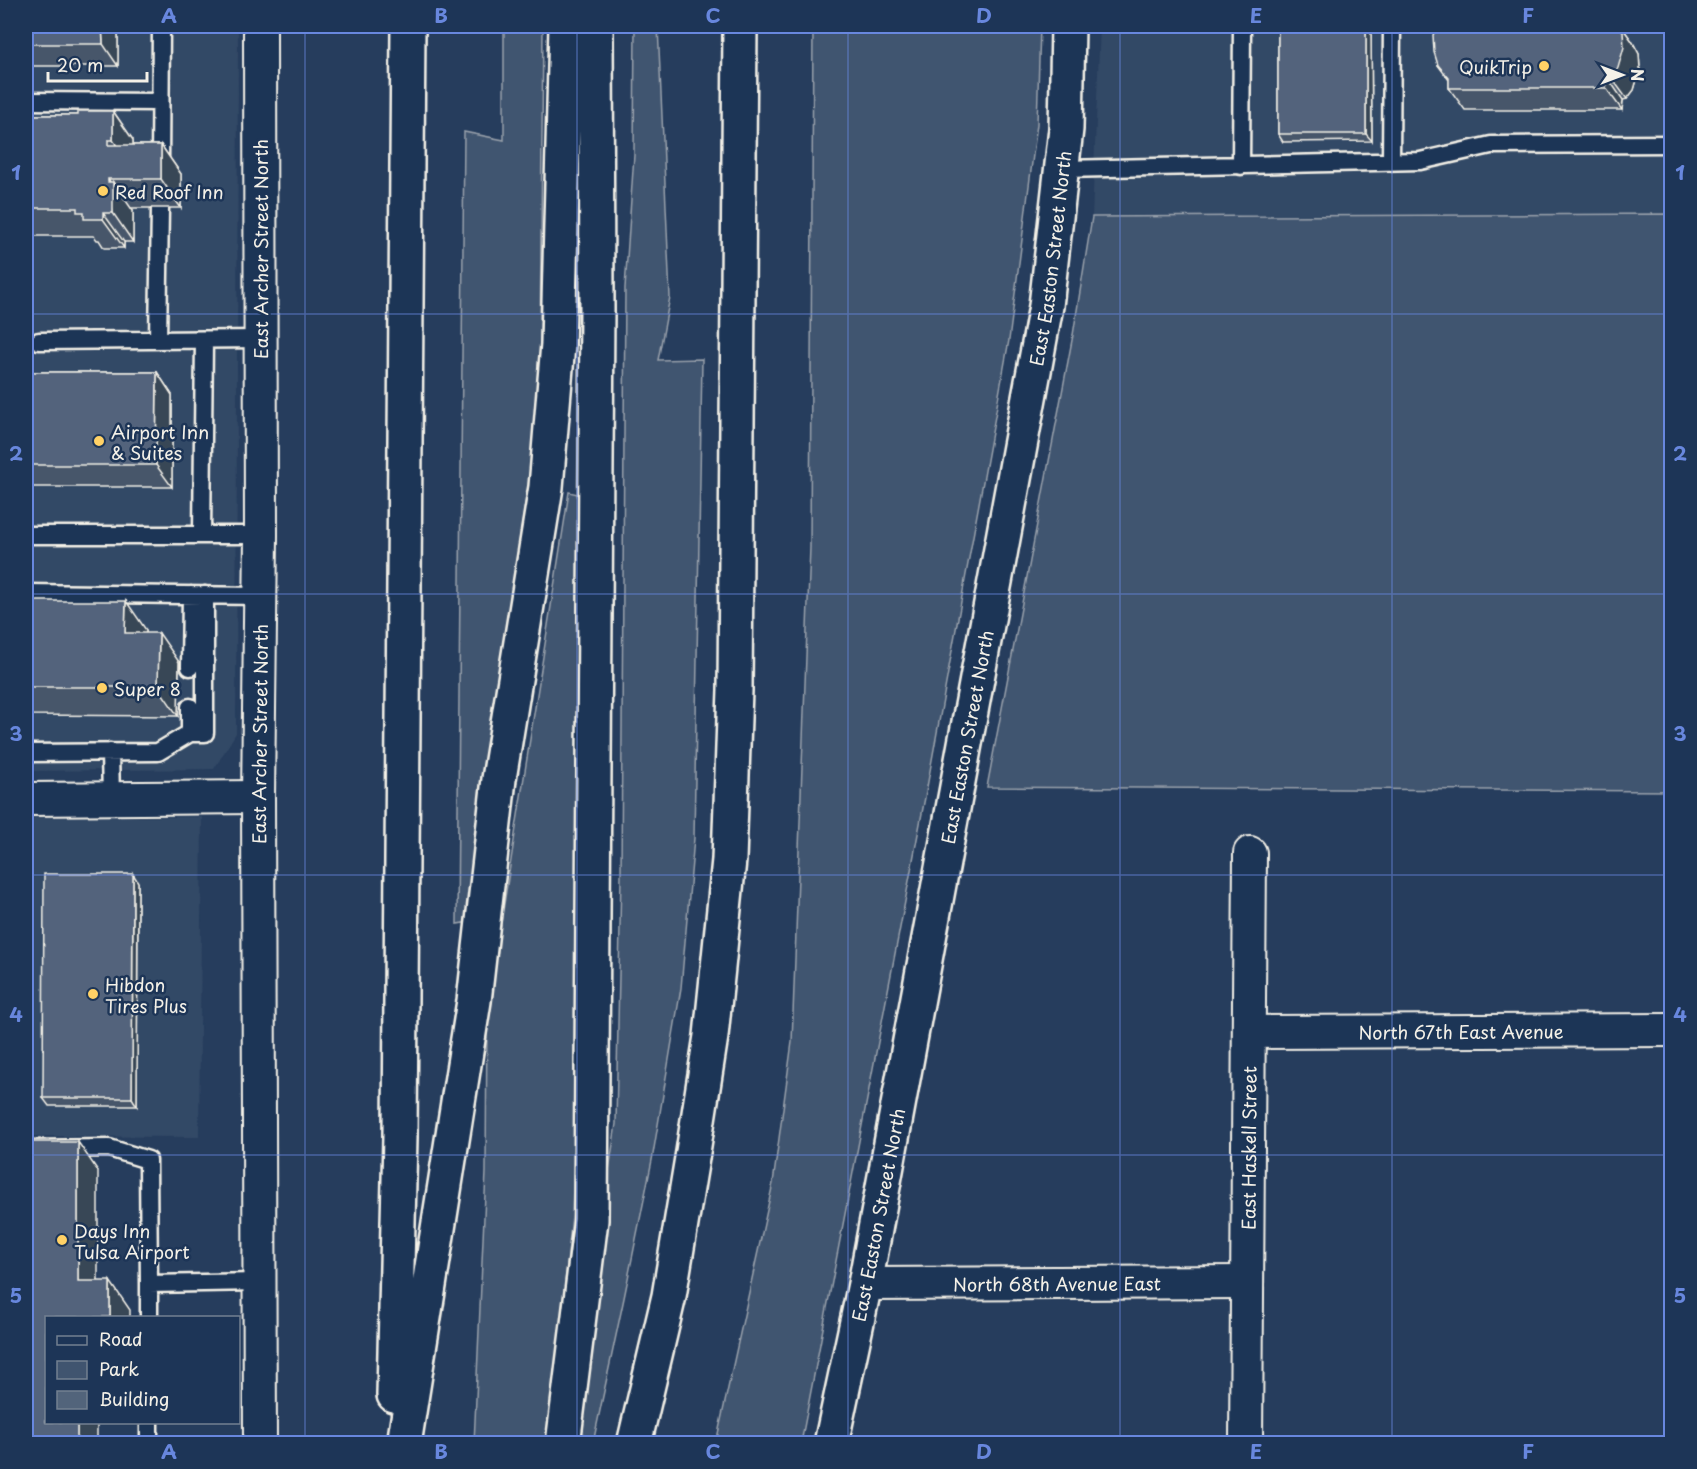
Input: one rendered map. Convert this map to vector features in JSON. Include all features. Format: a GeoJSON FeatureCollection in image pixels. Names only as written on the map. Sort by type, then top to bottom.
{"type":"FeatureCollection","features":[{"type":"Feature","properties":{"kind":"main road"},"geometry":{"type":"LineString","coordinates":[[393,1443],[400,1125],[408,26]]}},
{"type":"Feature","properties":{"kind":"main road"},"geometry":{"type":"LineString","coordinates":[[404,1443],[474,1001],[499,779],[546,487],[558,344],[566,26]]}},
{"type":"Feature","properties":{"kind":"main road"},"geometry":{"type":"LineString","coordinates":[[563,1443],[591,1220],[597,321],[596,26]]}},
{"type":"Feature","properties":{"kind":"main road"},"geometry":{"type":"LineString","coordinates":[[634,1443],[669,1296],[693,1152],[711,1036],[729,860],[735,690],[740,26]]}},
{"type":"Feature","properties":{"kind":"main road","name":"East Easton Street North"},"geometry":{"type":"LineString","coordinates":[[831,1443],[865,1284],[1046,306],[1063,169],[1068,26]]}},
{"type":"Feature","properties":{"kind":"street","name":"East Archer Street North"},"geometry":{"type":"LineString","coordinates":[[260,26],[261,536],[258,797],[260,1443]]}},
{"type":"Feature","properties":{"kind":"street"},"geometry":{"type":"LineString","coordinates":[[26,799],[258,797]]}},
{"type":"Feature","properties":{"kind":"street","name":"East Haskell Street"},"geometry":{"type":"LineString","coordinates":[[1246,1443],[1250,853]]}},
{"type":"Feature","properties":{"kind":"street","name":"North 67th East Avenue"},"geometry":{"type":"LineString","coordinates":[[1249,1032],[1671,1030]]}},
{"type":"Feature","properties":{"kind":"street","name":"North 68th Avenue East"},"geometry":{"type":"LineString","coordinates":[[865,1284],[1247,1282]]}},
{"type":"Feature","properties":{"kind":"lane"},"geometry":{"type":"LineString","coordinates":[[160,174],[161,26]]}},
{"type":"Feature","properties":{"kind":"lane"},"geometry":{"type":"LineString","coordinates":[[1241,166],[1242,26]]}},
{"type":"Feature","properties":{"kind":"lane"},"geometry":{"type":"LineString","coordinates":[[1391,162],[1392,26]]}},
{"type":"Feature","properties":{"kind":"lane"},"geometry":{"type":"LineString","coordinates":[[26,101],[160,102]]}},
{"type":"Feature","properties":{"kind":"lane"},"geometry":{"type":"LineString","coordinates":[[1063,169],[1420,161],[1491,145],[1671,144]]}},
{"type":"Feature","properties":{"kind":"lane"},"geometry":{"type":"LineString","coordinates":[[159,340],[160,208]]}},
{"type":"Feature","properties":{"kind":"lane"},"geometry":{"type":"LineString","coordinates":[[39,340],[261,339]]}},
{"type":"Feature","properties":{"kind":"lane"},"geometry":{"type":"LineString","coordinates":[[202,536],[204,340]]}},
{"type":"Feature","properties":{"kind":"lane"},"geometry":{"type":"LineString","coordinates":[[26,535],[261,536]]}},
{"type":"Feature","properties":{"kind":"lane"},"geometry":{"type":"LineString","coordinates":[[26,593],[260,596]]}},
{"type":"Feature","properties":{"kind":"lane"},"geometry":{"type":"LineString","coordinates":[[190,668],[198,595]]}},
{"type":"Feature","properties":{"kind":"lane"},"geometry":{"type":"LineString","coordinates":[[26,753],[159,753],[190,733],[205,733],[198,595]]}},
{"type":"Feature","properties":{"kind":"lane"},"geometry":{"type":"LineString","coordinates":[[190,707],[190,733]]}},
{"type":"Feature","properties":{"kind":"lane"},"geometry":{"type":"LineString","coordinates":[[110,753],[111,798]]}},
{"type":"Feature","properties":{"kind":"lane"},"geometry":{"type":"LineString","coordinates":[[26,1149],[109,1148],[148,1160],[149,1316]]}},
{"type":"Feature","properties":{"kind":"lane"},"geometry":{"type":"LineString","coordinates":[[149,1284],[258,1282]]}},
{"type":"Feature","properties":{"kind":"lane"},"geometry":{"type":"LineString","coordinates":[[149,1424],[149,1443]]}},
{"type":"Feature","properties":{"kind":"shaded area"},"geometry":{"type":"Polygon","coordinates":[[[26,26],[238,26],[236,733],[214,769],[26,771],[26,26]]]}},
{"type":"Feature","properties":{"kind":"shaded area"},"geometry":{"type":"Polygon","coordinates":[[[1100,26],[1671,26],[1671,214],[1092,217],[1100,26]]]}},
{"type":"Feature","properties":{"kind":"shaded area","name":"Hibdon Tires Plus"},"geometry":{"type":"Polygon","coordinates":[[[26,816],[202,817],[199,1137],[26,1136],[26,816]]]}},
{"type":"Feature","properties":{"kind":"green space"},"geometry":{"type":"Polygon","coordinates":[[[504,26],[543,26],[540,348],[530,473],[487,746],[469,922],[457,924],[464,132],[504,140],[504,26]]]}},
{"type":"Feature","properties":{"kind":"green space"},"geometry":{"type":"Polygon","coordinates":[[[635,26],[658,26],[670,297],[658,360],[702,359],[694,838],[681,988],[652,1160],[593,1443],[578,1444],[599,1287],[606,1191],[616,1124],[621,877],[625,288],[634,155],[635,26]]]}},
{"type":"Feature","properties":{"kind":"green space"},"geometry":{"type":"Polygon","coordinates":[[[813,26],[1040,26],[1037,124],[1009,340],[927,787],[801,1443],[716,1443],[773,1183],[792,1042],[810,547],[813,26]]]}},
{"type":"Feature","properties":{"kind":"green space"},"geometry":{"type":"Polygon","coordinates":[[[1671,214],[1671,791],[987,787],[1073,335],[1092,217],[1671,214]]]}},
{"type":"Feature","properties":{"kind":"green space"},"geometry":{"type":"Polygon","coordinates":[[[569,492],[582,495],[580,962],[572,1216],[555,1379],[545,1443],[474,1444],[486,1172],[487,1012],[569,492]]]}},
{"type":"Feature","properties":{"kind":"building"},"geometry":{"type":"Polygon","coordinates":[[[26,26],[102,26],[103,44],[26,44],[26,26]]]}},
{"type":"Feature","properties":{"kind":"building"},"geometry":{"type":"Polygon","coordinates":[[[1278,26],[1366,26],[1366,134],[1278,134],[1278,26]]]}},
{"type":"Feature","properties":{"kind":"building","name":"QuikTrip"},"geometry":{"type":"Polygon","coordinates":[[[1438,26],[1620,26],[1623,32],[1624,47],[1618,68],[1608,78],[1606,88],[1449,88],[1449,78],[1438,65],[1434,52],[1433,35],[1438,26]]]}},
{"type":"Feature","properties":{"kind":"building"},"geometry":{"type":"Polygon","coordinates":[[[78,111],[113,111],[113,140],[108,140],[108,145],[161,145],[161,179],[108,179],[108,182],[113,182],[113,213],[103,213],[103,219],[84,219],[84,212],[77,212],[77,208],[26,208],[26,115],[78,115],[78,111]]]}},
{"type":"Feature","properties":{"kind":"building","name":"Airport Inn & Suites"},"geometry":{"type":"Polygon","coordinates":[[[26,372],[157,372],[156,465],[26,465],[26,372]]]}},
{"type":"Feature","properties":{"kind":"building"},"geometry":{"type":"Polygon","coordinates":[[[26,601],[126,601],[125,633],[159,633],[158,687],[26,687],[26,601]]]}},
{"type":"Feature","properties":{"kind":"building","name":"Hibdon Tires Plus"},"geometry":{"type":"Polygon","coordinates":[[[44,874],[133,874],[132,1098],[43,1098],[44,874]]]}},
{"type":"Feature","properties":{"kind":"building","name":"Days Inn Tulsa Airport"},"geometry":{"type":"Polygon","coordinates":[[[26,1142],[78,1142],[78,1281],[110,1281],[110,1316],[45,1316],[45,1424],[77,1424],[77,1443],[26,1443],[26,1142]]]}},
{"type":"Feature","properties":{"kind":"place","name":"QuikTrip"},"geometry":{"type":"Point","coordinates":[1544,66]}},
{"type":"Feature","properties":{"kind":"place","name":"Red Roof Inn"},"geometry":{"type":"Point","coordinates":[103,191]}},
{"type":"Feature","properties":{"kind":"place","name":"Airport Inn & Suites"},"geometry":{"type":"Point","coordinates":[99,441]}},
{"type":"Feature","properties":{"kind":"place","name":"Super 8"},"geometry":{"type":"Point","coordinates":[102,688]}},
{"type":"Feature","properties":{"kind":"place","name":"Hibdon Tires Plus"},"geometry":{"type":"Point","coordinates":[93,994]}},
{"type":"Feature","properties":{"kind":"place","name":"Days Inn Tulsa Airport"},"geometry":{"type":"Point","coordinates":[62,1240]}}]}
